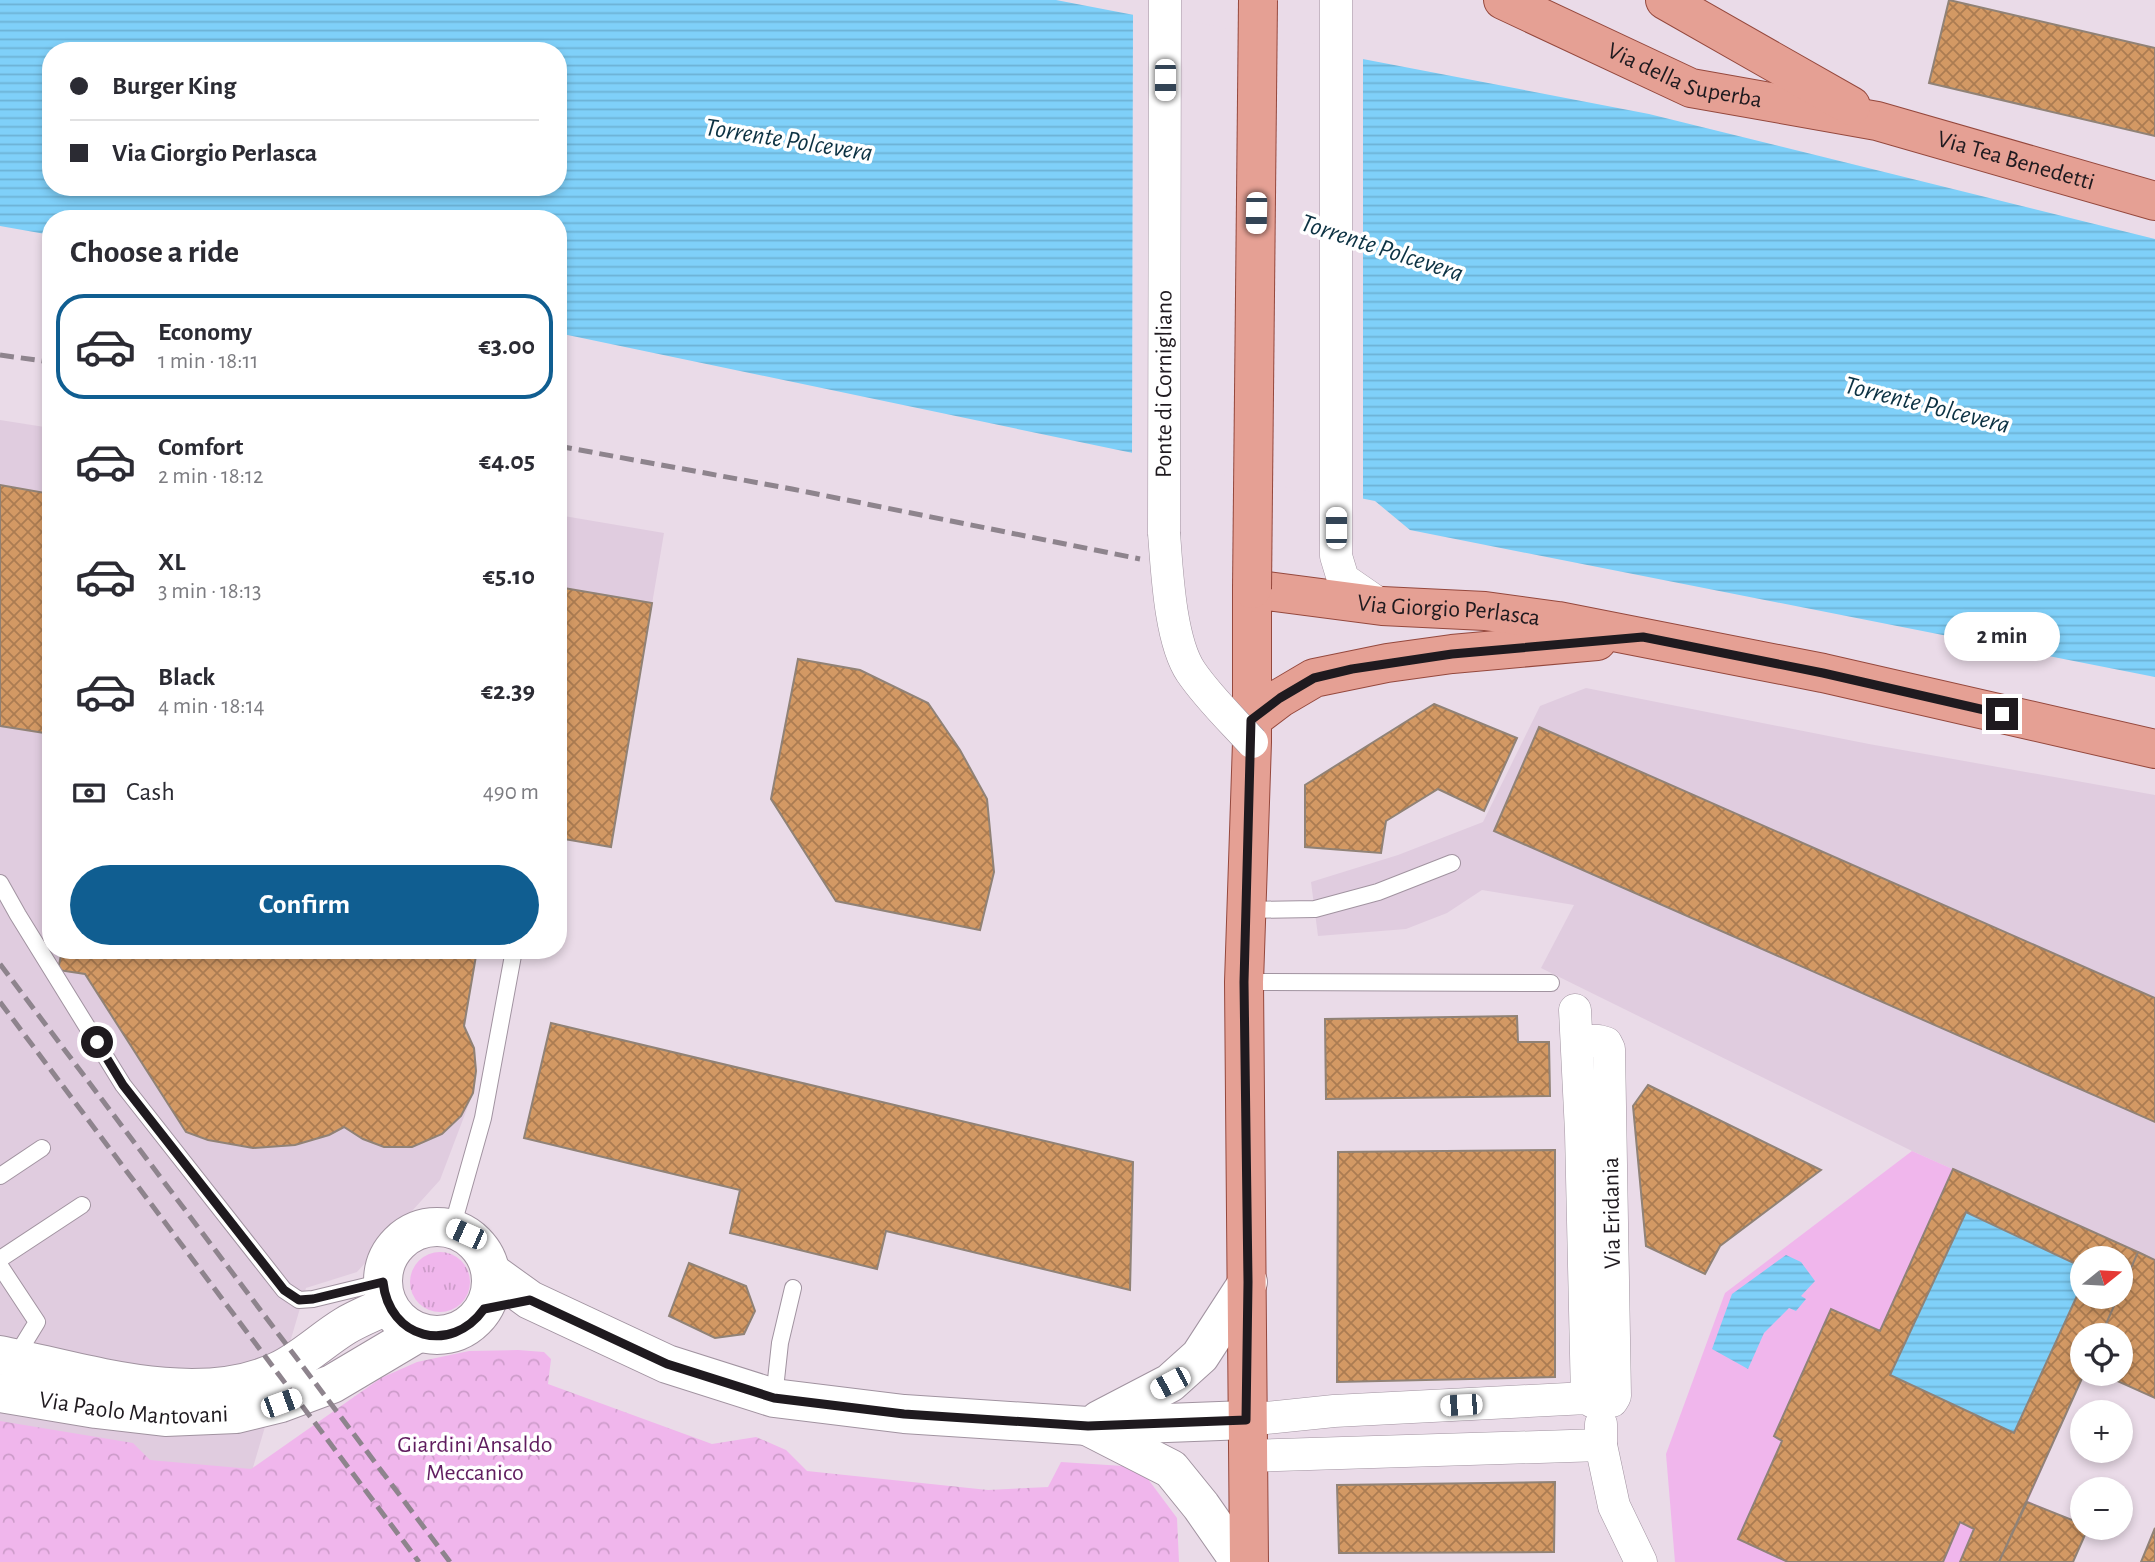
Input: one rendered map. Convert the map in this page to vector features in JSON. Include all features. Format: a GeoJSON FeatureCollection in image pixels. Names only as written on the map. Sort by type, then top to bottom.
{"type":"FeatureCollection","features":[{"type":"Feature","properties":{"kind":"main road"},"geometry":{"type":"LineString","coordinates":[[1249,1562],[1244,982],[1252,731],[1258,0]]}},
{"type":"Feature","properties":{"kind":"main road","name":"Via della Superba"},"geometry":{"type":"LineString","coordinates":[[1503,0],[1691,88],[1877,121]]}},
{"type":"Feature","properties":{"kind":"main road"},"geometry":{"type":"LineString","coordinates":[[1665,0],[1877,121]]}},
{"type":"Feature","properties":{"kind":"main road","name":"Via Tea Benedetti"},"geometry":{"type":"LineString","coordinates":[[1877,121],[2155,201]]}},
{"type":"Feature","properties":{"kind":"main road","name":"Via Giorgio Perlasca"},"geometry":{"type":"LineString","coordinates":[[1252,589],[1382,606],[1485,611],[1558,621],[1823,673],[2155,749]]}},
{"type":"Feature","properties":{"kind":"main road","name":"Via Giorgio Perlasca"},"geometry":{"type":"LineString","coordinates":[[1252,731],[1280,698],[1314,678],[1352,669],[1452,654],[1643,637]]}},
{"type":"Feature","properties":{"kind":"street","name":"Ponte di Cornigliano"},"geometry":{"type":"LineString","coordinates":[[1165,0],[1164,533],[1168,591],[1180,649],[1190,671],[1252,731]]}},
{"type":"Feature","properties":{"kind":"street"},"geometry":{"type":"LineString","coordinates":[[1336,0],[1336,556],[1343,579],[1382,606]]}},
{"type":"Feature","properties":{"kind":"street","name":"Via Eridania"},"geometry":{"type":"LineString","coordinates":[[1576,1026],[1597,1207],[1594,1401],[1614,1506],[1641,1562]]}},
{"type":"Feature","properties":{"kind":"street"},"geometry":{"type":"LineString","coordinates":[[452,1228],[466,1234],[478,1244],[486,1257],[491,1272],[490,1297],[476,1321],[463,1330],[449,1335],[418,1333],[401,1321],[385,1293],[385,1265],[404,1238],[419,1230],[452,1228]]}},
{"type":"Feature","properties":{"kind":"street"},"geometry":{"type":"LineString","coordinates":[[491,1272],[530,1300],[667,1364],[774,1398],[904,1414],[1247,1438],[1601,1445]]}},
{"type":"Feature","properties":{"kind":"street"},"geometry":{"type":"LineString","coordinates":[[1088,1426],[1170,1383],[1200,1356],[1248,1282]]}},
{"type":"Feature","properties":{"kind":"street","name":"Via Paolo Mantovani"},"geometry":{"type":"LineString","coordinates":[[8,1356],[102,1378],[169,1388],[234,1385],[278,1371],[314,1349],[385,1293]]}},
{"type":"Feature","properties":{"kind":"street"},"geometry":{"type":"LineString","coordinates":[[484,1309],[530,1300]]}},
{"type":"Feature","properties":{"kind":"street","name":"Via Paolo Mantovani"},"geometry":{"type":"LineString","coordinates":[[0,1393],[165,1417],[236,1414],[281,1403],[332,1384],[418,1333]]}},
{"type":"Feature","properties":{"kind":"street"},"geometry":{"type":"LineString","coordinates":[[1247,1438],[1334,1411],[1594,1401]]}},
{"type":"Feature","properties":{"kind":"street"},"geometry":{"type":"LineString","coordinates":[[1088,1426],[1171,1469],[1240,1562]]}},
{"type":"Feature","properties":{"kind":"lane"},"geometry":{"type":"LineString","coordinates":[[1245,911],[1315,909],[1378,892],[1452,863]]}},
{"type":"Feature","properties":{"kind":"lane"},"geometry":{"type":"LineString","coordinates":[[0,883],[42,954]]}},
{"type":"Feature","properties":{"kind":"lane"},"geometry":{"type":"LineString","coordinates":[[45,959],[123,1085],[284,1290],[299,1300],[385,1293]]}},
{"type":"Feature","properties":{"kind":"lane"},"geometry":{"type":"LineString","coordinates":[[452,1228],[483,1118],[512,959]]}},
{"type":"Feature","properties":{"kind":"lane"},"geometry":{"type":"LineString","coordinates":[[1244,982],[1551,983]]}},
{"type":"Feature","properties":{"kind":"lane"},"geometry":{"type":"LineString","coordinates":[[0,1176],[43,1148]]}},
{"type":"Feature","properties":{"kind":"lane"},"geometry":{"type":"LineString","coordinates":[[0,1258],[82,1205]]}},
{"type":"Feature","properties":{"kind":"lane"},"geometry":{"type":"LineString","coordinates":[[0,1266],[37,1322],[8,1356]]}},
{"type":"Feature","properties":{"kind":"lane"},"geometry":{"type":"LineString","coordinates":[[774,1398],[780,1343],[793,1288]]}},
{"type":"Feature","properties":{"kind":"shaded area"},"geometry":{"type":"Polygon","coordinates":[[[0,420],[42,427],[42,959],[475,959],[464,1026],[474,1048],[476,1071],[473,1093],[440,1180],[357,1272],[306,1288],[225,1562],[0,1562],[0,420]]]}},
{"type":"Feature","properties":{"kind":"shaded area"},"geometry":{"type":"Polygon","coordinates":[[[567,517],[664,533],[611,847],[567,840],[567,517]]]}},
{"type":"Feature","properties":{"kind":"shaded area"},"geometry":{"type":"Polygon","coordinates":[[[1586,688],[1869,744],[2155,795],[2155,1260],[2133,1250],[2133,1246],[2124,1246],[1912,1151],[1541,968],[1574,905],[1482,890],[1447,913],[1406,929],[1318,936],[1311,882],[1398,855],[1483,822],[1540,706],[1586,688]]]}},
{"type":"Feature","properties":{"kind":"green space"},"geometry":{"type":"Polygon","coordinates":[[[1912,1151],[2125,1246],[2070,1246],[2070,1309],[2113,1309],[2106,1323],[2070,1323],[2070,1386],[2079,1386],[2073,1400],[2070,1400],[2070,1406],[2028,1501],[2070,1519],[2070,1540],[2083,1540],[2073,1562],[1675,1562],[1666,1454],[1725,1293],[1912,1151]]]}},
{"type":"Feature","properties":{"kind":"green space"},"geometry":{"type":"Polygon","coordinates":[[[434,1252],[446,1252],[465,1265],[470,1282],[468,1294],[457,1307],[446,1312],[434,1312],[415,1299],[410,1288],[410,1276],[423,1257],[434,1252]]]}},
{"type":"Feature","properties":{"kind":"green space","name":"Giardini Ansaldo Meccanico"},"geometry":{"type":"Polygon","coordinates":[[[469,1351],[544,1352],[551,1359],[548,1384],[712,1444],[756,1437],[786,1450],[807,1471],[988,1490],[1048,1487],[1061,1462],[1139,1467],[1177,1518],[1179,1562],[0,1562],[0,1421],[133,1443],[150,1460],[251,1469],[381,1378],[417,1362],[469,1351]]]}},
{"type":"Feature","properties":{"kind":"water","name":"Torrente Polcevera"},"geometry":{"type":"Polygon","coordinates":[[[0,0],[1056,0],[1649,114],[2155,239],[2155,677],[1410,530],[1375,501],[567,335],[567,210],[42,210],[42,233],[0,226],[0,0]]]}},
{"type":"Feature","properties":{"kind":"water"},"geometry":{"type":"Polygon","coordinates":[[[1966,1212],[2070,1261],[2071,1309],[2014,1433],[1890,1375],[1966,1212]]]}},
{"type":"Feature","properties":{"kind":"water"},"geometry":{"type":"Polygon","coordinates":[[[1786,1255],[1801,1262],[1815,1281],[1801,1296],[1806,1299],[1796,1311],[1789,1308],[1764,1333],[1748,1369],[1712,1349],[1732,1294],[1786,1255]]]}},
{"type":"Feature","properties":{"kind":"pier"},"geometry":{"type":"Polygon","coordinates":[[[1133,10],[1363,55],[1363,502],[1132,457],[1133,10]]]}},
{"type":"Feature","properties":{"kind":"building"},"geometry":{"type":"Polygon","coordinates":[[[1949,0],[2155,48],[2155,136],[1929,83],[1949,0]]]}},
{"type":"Feature","properties":{"kind":"building"},"geometry":{"type":"Polygon","coordinates":[[[0,485],[42,492],[42,733],[0,726],[0,485]]]}},
{"type":"Feature","properties":{"kind":"building"},"geometry":{"type":"Polygon","coordinates":[[[567,589],[652,603],[611,847],[567,840],[567,589]]]}},
{"type":"Feature","properties":{"kind":"building"},"geometry":{"type":"Polygon","coordinates":[[[798,659],[860,670],[928,703],[960,750],[987,799],[994,872],[980,930],[836,901],[771,799],[798,659]]]}},
{"type":"Feature","properties":{"kind":"building"},"geometry":{"type":"Polygon","coordinates":[[[1434,704],[1517,738],[1484,811],[1438,789],[1386,821],[1381,853],[1305,847],[1305,785],[1434,704]]]}},
{"type":"Feature","properties":{"kind":"building"},"geometry":{"type":"Polygon","coordinates":[[[1539,727],[2155,998],[2155,1122],[1494,831],[1539,727]]]}},
{"type":"Feature","properties":{"kind":"building"},"geometry":{"type":"Polygon","coordinates":[[[60,959],[475,959],[464,1026],[474,1048],[476,1071],[473,1093],[461,1116],[442,1134],[412,1147],[384,1147],[363,1139],[344,1127],[329,1135],[295,1145],[253,1148],[208,1140],[186,1132],[85,974],[58,970],[60,959]]]}},
{"type":"Feature","properties":{"kind":"building"},"geometry":{"type":"Polygon","coordinates":[[[1517,1016],[1518,1042],[1549,1042],[1550,1096],[1326,1099],[1325,1019],[1517,1016]]]}},
{"type":"Feature","properties":{"kind":"building"},"geometry":{"type":"Polygon","coordinates":[[[551,1023],[1133,1162],[1130,1290],[886,1231],[877,1269],[730,1233],[740,1190],[524,1138],[551,1023]]]}},
{"type":"Feature","properties":{"kind":"building"},"geometry":{"type":"Polygon","coordinates":[[[1648,1085],[1821,1170],[1720,1246],[1705,1274],[1646,1246],[1633,1106],[1648,1085]]]}},
{"type":"Feature","properties":{"kind":"building"},"geometry":{"type":"Polygon","coordinates":[[[1555,1150],[1555,1377],[1337,1382],[1338,1152],[1555,1150]]]}},
{"type":"Feature","properties":{"kind":"building"},"geometry":{"type":"Polygon","coordinates":[[[1953,1169],[2125,1246],[2070,1246],[2070,1261],[1966,1212],[1890,1375],[2014,1433],[2071,1309],[2113,1309],[2106,1323],[2070,1323],[2070,1386],[2079,1386],[1999,1562],[1960,1562],[1974,1529],[1960,1522],[1943,1562],[1788,1562],[1738,1539],[1782,1441],[1774,1436],[1831,1309],[1880,1331],[1953,1169]]]}},
{"type":"Feature","properties":{"kind":"building"},"geometry":{"type":"Polygon","coordinates":[[[2133,1250],[2138,1252],[2133,1263],[2133,1250]]]}},
{"type":"Feature","properties":{"kind":"building"},"geometry":{"type":"Polygon","coordinates":[[[2138,1252],[2155,1260],[2155,1398],[2128,1386],[2133,1386],[2133,1323],[2106,1323],[2113,1309],[2133,1309],[2133,1263],[2138,1252]]]}},
{"type":"Feature","properties":{"kind":"building"},"geometry":{"type":"Polygon","coordinates":[[[689,1263],[746,1286],[755,1311],[744,1334],[715,1338],[669,1316],[689,1263]]]}},
{"type":"Feature","properties":{"kind":"building"},"geometry":{"type":"Polygon","coordinates":[[[1555,1482],[1554,1552],[1339,1553],[1337,1485],[1555,1482]]]}},
{"type":"Feature","properties":{"kind":"building"},"geometry":{"type":"Polygon","coordinates":[[[2027,1502],[2070,1519],[2070,1540],[2083,1540],[2073,1562],[1999,1562],[2027,1502]]]}},
{"type":"Feature","properties":{"kind":"building"},"geometry":{"type":"Polygon","coordinates":[[[2155,1528],[2155,1562],[2141,1562],[2155,1528]]]}},
{"type":"Feature","properties":{"kind":"railway"},"geometry":{"type":"LineString","coordinates":[[0,355],[42,361]]}},
{"type":"Feature","properties":{"kind":"railway"},"geometry":{"type":"LineString","coordinates":[[567,448],[792,489],[1140,559]]}},
{"type":"Feature","properties":{"kind":"railway"},"geometry":{"type":"LineString","coordinates":[[0,964],[450,1562]]}},
{"type":"Feature","properties":{"kind":"railway"},"geometry":{"type":"LineString","coordinates":[[0,1002],[419,1562]]}},
{"type":"Feature","properties":{"kind":"route"},"geometry":{"type":"LineString","coordinates":[[97,1042],[123,1085],[284,1290],[299,1300],[383,1282],[388,1305],[396,1317],[418,1333],[433,1336],[449,1335],[463,1330],[476,1321],[484,1309],[530,1300],[667,1364],[774,1398],[904,1414],[1088,1426],[1246,1420],[1248,1282],[1244,982],[1251,720],[1280,698],[1314,678],[1352,669],[1452,654],[1643,637],[1823,673],[2002,714]]}}]}
